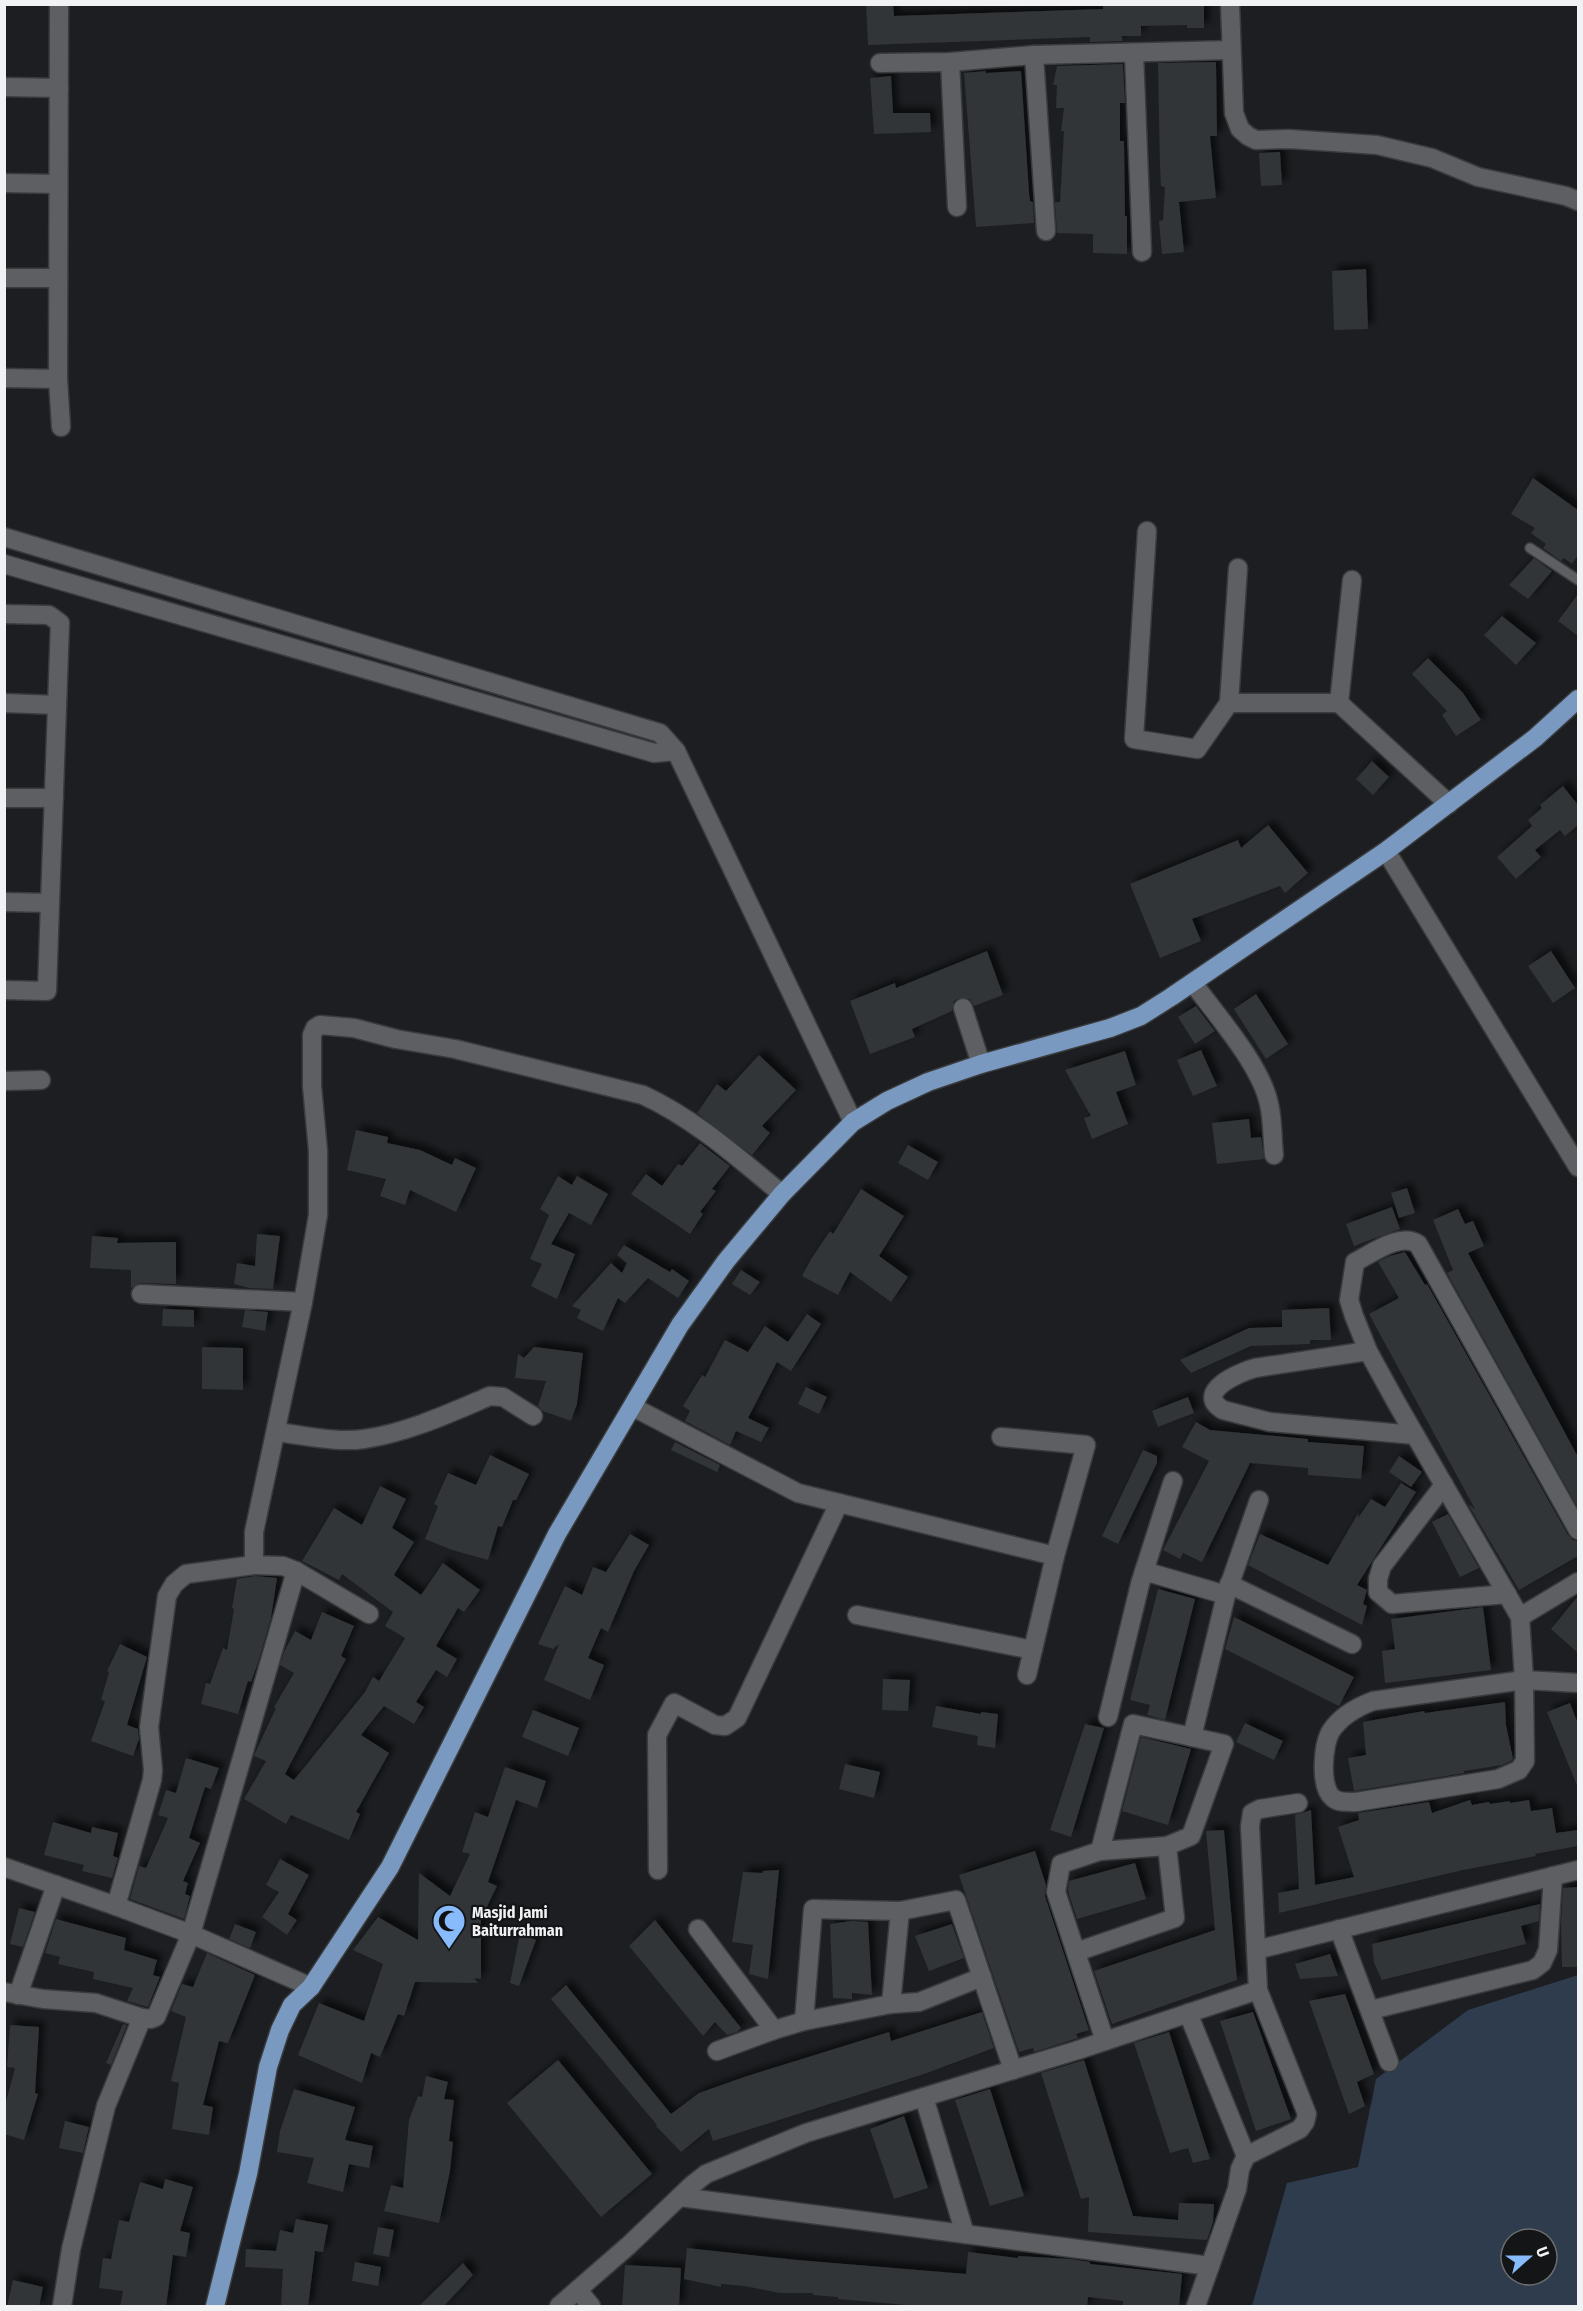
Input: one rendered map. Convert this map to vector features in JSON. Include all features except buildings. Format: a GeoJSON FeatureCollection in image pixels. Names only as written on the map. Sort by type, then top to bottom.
{"type":"FeatureCollection","features":[{"type":"Feature","properties":{"kind":"main road"},"geometry":{"type":"LineString","coordinates":[[215,2307],[248,2174],[268,2067],[280,2030],[292,2005],[311,1987],[390,1867],[557,1534],[680,1325],[726,1261],[782,1194],[853,1122],[905,1091],[981,1064],[1110,1028],[1141,1016],[1386,851],[1535,738],[1578,699]]}},
{"type":"Feature","properties":{"kind":"street"},"geometry":{"type":"LineString","coordinates":[[59,4],[58,378],[61,427]]}},
{"type":"Feature","properties":{"kind":"street"},"geometry":{"type":"LineString","coordinates":[[1230,4],[1234,113],[1240,129],[1248,136],[1256,140],[1289,139],[1377,146],[1432,158],[1478,177],[1566,196],[1578,201]]}},
{"type":"Feature","properties":{"kind":"street"},"geometry":{"type":"LineString","coordinates":[[880,63],[1230,50]]}},
{"type":"Feature","properties":{"kind":"street"},"geometry":{"type":"LineString","coordinates":[[1134,53],[1142,252]]}},
{"type":"Feature","properties":{"kind":"street"},"geometry":{"type":"LineString","coordinates":[[1034,56],[1046,231]]}},
{"type":"Feature","properties":{"kind":"street"},"geometry":{"type":"LineString","coordinates":[[950,62],[957,207]]}},
{"type":"Feature","properties":{"kind":"street"},"geometry":{"type":"LineString","coordinates":[[4,87],[59,88]]}},
{"type":"Feature","properties":{"kind":"street"},"geometry":{"type":"LineString","coordinates":[[4,183],[58,184]]}},
{"type":"Feature","properties":{"kind":"street"},"geometry":{"type":"LineString","coordinates":[[4,278],[58,278]]}},
{"type":"Feature","properties":{"kind":"street"},"geometry":{"type":"LineString","coordinates":[[4,378],[58,378]]}},
{"type":"Feature","properties":{"kind":"street"},"geometry":{"type":"LineString","coordinates":[[1148,531],[1134,739],[1197,749],[1229,704],[1238,568]]}},
{"type":"Feature","properties":{"kind":"street"},"geometry":{"type":"LineString","coordinates":[[4,537],[660,733],[676,751],[853,1122]]}},
{"type":"Feature","properties":{"kind":"street"},"geometry":{"type":"LineString","coordinates":[[4,564],[654,753],[676,751]]}},
{"type":"Feature","properties":{"kind":"street"},"geometry":{"type":"LineString","coordinates":[[1339,703],[1352,580]]}},
{"type":"Feature","properties":{"kind":"street"},"geometry":{"type":"LineString","coordinates":[[4,614],[49,615],[60,623],[47,990],[4,990]]}},
{"type":"Feature","properties":{"kind":"street"},"geometry":{"type":"LineString","coordinates":[[4,703],[57,705]]}},
{"type":"Feature","properties":{"kind":"street"},"geometry":{"type":"LineString","coordinates":[[1229,704],[1339,703],[1449,804]]}},
{"type":"Feature","properties":{"kind":"street"},"geometry":{"type":"LineString","coordinates":[[4,798],[54,798]]}},
{"type":"Feature","properties":{"kind":"street"},"geometry":{"type":"LineString","coordinates":[[1386,851],[1578,1167]]}},
{"type":"Feature","properties":{"kind":"street"},"geometry":{"type":"LineString","coordinates":[[4,902],[50,903]]}},
{"type":"Feature","properties":{"kind":"street"},"geometry":{"type":"LineString","coordinates":[[1193,983],[1262,1083],[1269,1105],[1274,1155]]}},
{"type":"Feature","properties":{"kind":"street"},"geometry":{"type":"LineString","coordinates":[[963,1008],[981,1064]]}},
{"type":"Feature","properties":{"kind":"street"},"geometry":{"type":"LineString","coordinates":[[254,1565],[252,1543],[254,1532],[303,1302],[318,1215],[318,1151],[311,1046],[315,1028],[320,1025],[354,1028],[396,1039],[455,1049],[643,1095],[669,1107],[698,1127],[782,1194]]}},
{"type":"Feature","properties":{"kind":"street"},"geometry":{"type":"LineString","coordinates":[[4,1081],[41,1080]]}},
{"type":"Feature","properties":{"kind":"street"},"geometry":{"type":"LineString","coordinates":[[1578,1530],[1422,1249],[1414,1241],[1405,1240],[1391,1244],[1355,1262],[1349,1300],[1368,1351],[1520,1617],[1524,1680],[1526,1751],[1525,1761],[1519,1770],[1498,1779],[1356,1802],[1343,1802],[1333,1798],[1327,1789],[1324,1759],[1326,1741],[1339,1722],[1354,1709],[1373,1701],[1524,1680],[1578,1683]]}},
{"type":"Feature","properties":{"kind":"street"},"geometry":{"type":"LineString","coordinates":[[141,1294],[303,1302]]}},
{"type":"Feature","properties":{"kind":"street"},"geometry":{"type":"LineString","coordinates":[[1368,1351],[1241,1372],[1215,1392],[1217,1407],[1270,1422],[1415,1434]]}},
{"type":"Feature","properties":{"kind":"street"},"geometry":{"type":"LineString","coordinates":[[276,1432],[362,1439],[393,1433],[490,1396],[503,1397],[533,1416]]}},
{"type":"Feature","properties":{"kind":"street"},"geometry":{"type":"LineString","coordinates":[[633,1407],[798,1493],[1055,1556]]}},
{"type":"Feature","properties":{"kind":"street"},"geometry":{"type":"LineString","coordinates":[[1001,1437],[1086,1445],[1055,1556],[1027,1675]]}},
{"type":"Feature","properties":{"kind":"street"},"geometry":{"type":"LineString","coordinates":[[1105,2041],[1056,1892],[1061,1864],[1100,1851],[1167,1846],[1191,1836],[1224,1744],[1101,1716],[1173,1481]]}},
{"type":"Feature","properties":{"kind":"street"},"geometry":{"type":"LineString","coordinates":[[1444,1485],[1382,1566],[1378,1579],[1378,1593],[1392,1604],[1507,1594]]}},
{"type":"Feature","properties":{"kind":"street"},"geometry":{"type":"LineString","coordinates":[[1192,1737],[1228,1590],[1259,1500]]}},
{"type":"Feature","properties":{"kind":"street"},"geometry":{"type":"LineString","coordinates":[[658,1870],[657,1735],[674,1703],[715,1725],[725,1726],[737,1718],[839,1503]]}},
{"type":"Feature","properties":{"kind":"street"},"geometry":{"type":"LineString","coordinates":[[116,1906],[152,1780],[149,1727],[167,1596],[174,1584],[186,1574],[254,1565],[284,1566],[369,1614]]}},
{"type":"Feature","properties":{"kind":"street"},"geometry":{"type":"LineString","coordinates":[[56,1885],[11,1993],[43,1999],[96,2003],[151,2019],[159,2011],[191,1934],[296,1571]]}},
{"type":"Feature","properties":{"kind":"street"},"geometry":{"type":"LineString","coordinates":[[1144,1571],[1228,1590],[1352,1644]]}},
{"type":"Feature","properties":{"kind":"street"},"geometry":{"type":"LineString","coordinates":[[1520,1617],[1564,1593],[1578,1582]]}},
{"type":"Feature","properties":{"kind":"street"},"geometry":{"type":"LineString","coordinates":[[857,1615],[1033,1650]]}},
{"type":"Feature","properties":{"kind":"street"},"geometry":{"type":"LineString","coordinates":[[1100,1851],[1133,1724]]}},
{"type":"Feature","properties":{"kind":"street"},"geometry":{"type":"LineString","coordinates":[[1196,2307],[1237,2189],[1240,2169],[1246,2156],[1300,2129],[1305,2122],[1306,2114],[1258,1990],[1250,1826],[1252,1813],[1260,1809],[1298,1803]]}},
{"type":"Feature","properties":{"kind":"street"},"geometry":{"type":"LineString","coordinates":[[1076,1952],[1175,1918],[1167,1846]]}},
{"type":"Feature","properties":{"kind":"street"},"geometry":{"type":"LineString","coordinates":[[4,1867],[191,1934],[311,1987]]}},
{"type":"Feature","properties":{"kind":"street"},"geometry":{"type":"LineString","coordinates":[[1256,1950],[1578,1870]]}},
{"type":"Feature","properties":{"kind":"street"},"geometry":{"type":"LineString","coordinates":[[1371,2010],[1533,1970],[1542,1963],[1548,1950],[1553,1876]]}},
{"type":"Feature","properties":{"kind":"street"},"geometry":{"type":"LineString","coordinates":[[804,2021],[813,1909],[900,1911],[956,1900],[1012,2070]]}},
{"type":"Feature","properties":{"kind":"street"},"geometry":{"type":"LineString","coordinates":[[891,2004],[900,1911]]}},
{"type":"Feature","properties":{"kind":"street"},"geometry":{"type":"LineString","coordinates":[[698,1929],[774,2030]]}},
{"type":"Feature","properties":{"kind":"street"},"geometry":{"type":"LineString","coordinates":[[1338,1929],[1371,2010],[1389,2062]]}},
{"type":"Feature","properties":{"kind":"street"},"geometry":{"type":"LineString","coordinates":[[717,2051],[804,2021],[891,2004],[919,2002],[982,1977]]}},
{"type":"Feature","properties":{"kind":"street"},"geometry":{"type":"LineString","coordinates":[[559,2307],[706,2174],[806,2133],[1105,2041],[1258,1990]]}},
{"type":"Feature","properties":{"kind":"street"},"geometry":{"type":"LineString","coordinates":[[1188,2013],[1246,2156]]}},
{"type":"Feature","properties":{"kind":"street"},"geometry":{"type":"LineString","coordinates":[[62,2307],[71,2249],[106,2106],[142,2018]]}},
{"type":"Feature","properties":{"kind":"street"},"geometry":{"type":"LineString","coordinates":[[924,2097],[965,2234]]}},
{"type":"Feature","properties":{"kind":"street"},"geometry":{"type":"LineString","coordinates":[[680,2197],[1210,2266]]}},
{"type":"Feature","properties":{"kind":"street"},"geometry":{"type":"LineString","coordinates":[[578,2290],[591,2307]]}},
{"type":"Feature","properties":{"kind":"lane"},"geometry":{"type":"LineString","coordinates":[[1530,548],[1578,580]]}},
{"type":"Feature","properties":{"kind":"shaded area"},"geometry":{"type":"Polygon","coordinates":[[[1578,1975],[1578,2306],[1252,2306],[1287,2183],[1358,2167],[1376,2079],[1468,2010],[1578,1975]]]}},
{"type":"Feature","properties":{"kind":"place","name":"Masjid Jami Baiturrahman"},"geometry":{"type":"Point","coordinates":[449,1950]}}]}
